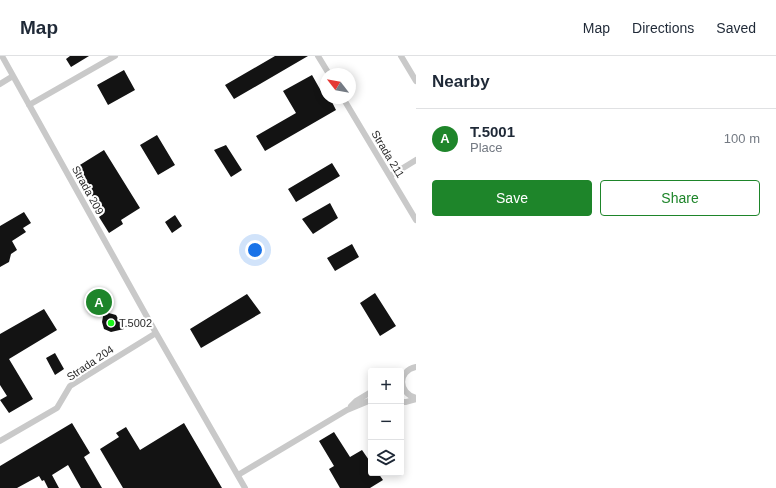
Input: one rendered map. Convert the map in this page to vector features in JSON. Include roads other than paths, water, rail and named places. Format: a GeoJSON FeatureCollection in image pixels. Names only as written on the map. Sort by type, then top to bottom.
{"type":"FeatureCollection","features":[{"type":"Feature","properties":{"kind":"lane","name":"Strada 209"},"geometry":{"type":"LineString","coordinates":[[2,56],[156,333],[245,488]]}},
{"type":"Feature","properties":{"kind":"lane"},"geometry":{"type":"LineString","coordinates":[[29,105],[115,56]]}},
{"type":"Feature","properties":{"kind":"lane"},"geometry":{"type":"LineString","coordinates":[[318,56],[325,68]]}},
{"type":"Feature","properties":{"kind":"lane"},"geometry":{"type":"LineString","coordinates":[[401,56],[416,81]]}},
{"type":"Feature","properties":{"kind":"lane"},"geometry":{"type":"LineString","coordinates":[[0,84],[13,76]]}},
{"type":"Feature","properties":{"kind":"lane","name":"Strada 211"},"geometry":{"type":"LineString","coordinates":[[347,104],[416,220]]}},
{"type":"Feature","properties":{"kind":"lane"},"geometry":{"type":"LineString","coordinates":[[390,176],[416,160]]}},
{"type":"Feature","properties":{"kind":"lane","name":"Strada 204"},"geometry":{"type":"LineString","coordinates":[[0,441],[57,408],[70,386],[156,333]]}},
{"type":"Feature","properties":{"kind":"lane"},"geometry":{"type":"LineString","coordinates":[[404,372],[413,367]]}},
{"type":"Feature","properties":{"kind":"lane"},"geometry":{"type":"LineString","coordinates":[[413,367],[402,379],[403,389],[411,397],[416,399]]}},
{"type":"Feature","properties":{"kind":"lane"},"geometry":{"type":"LineString","coordinates":[[347,410],[356,401],[368,394]]}},
{"type":"Feature","properties":{"kind":"lane"},"geometry":{"type":"LineString","coordinates":[[404,402],[416,399]]}},
{"type":"Feature","properties":{"kind":"lane"},"geometry":{"type":"LineString","coordinates":[[238,475],[347,410],[368,401]]}},
{"type":"Feature","properties":{"kind":"place","name":"T.5001"},"geometry":{"type":"Point","coordinates":[99,302]}},
{"type":"Feature","properties":{"kind":"place","name":"T.5002"},"geometry":{"type":"Point","coordinates":[111,323]}}]}
